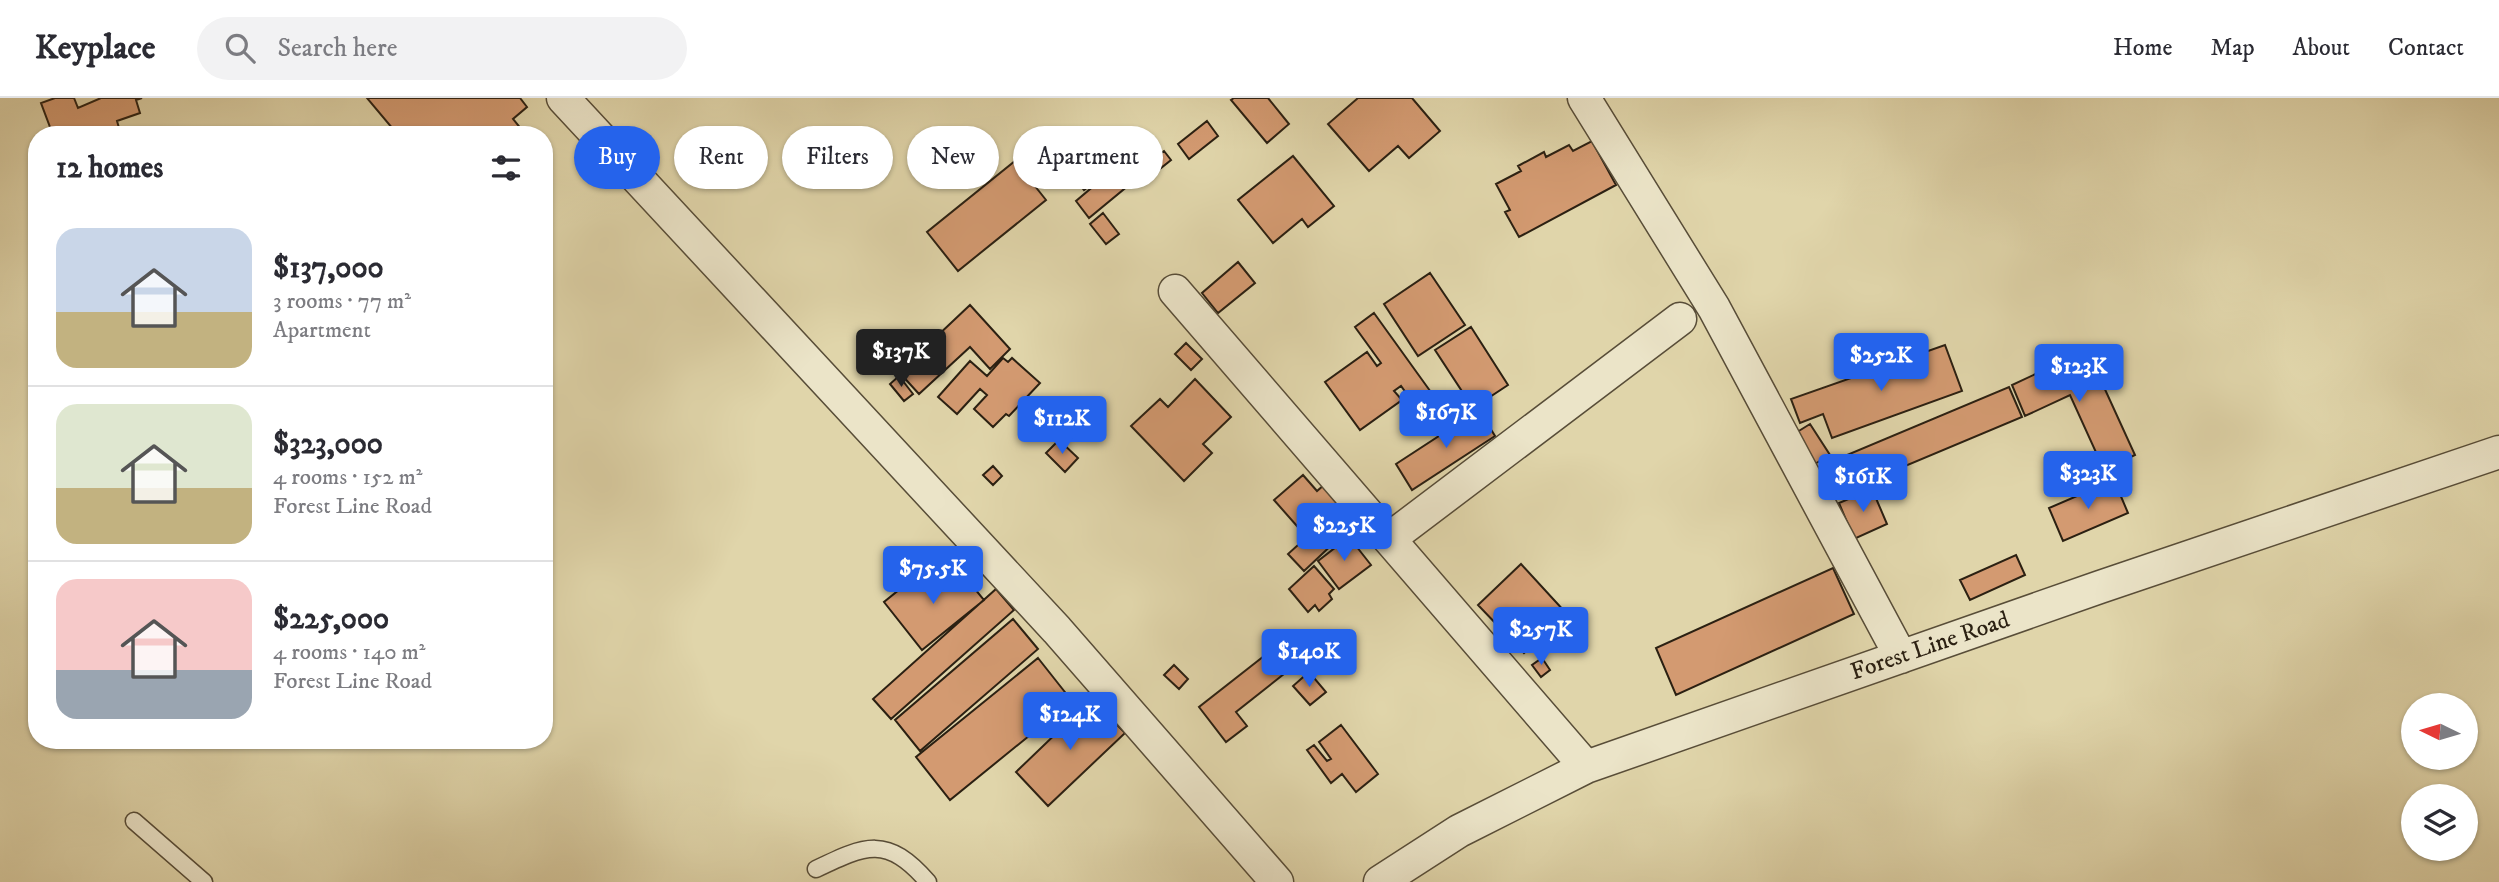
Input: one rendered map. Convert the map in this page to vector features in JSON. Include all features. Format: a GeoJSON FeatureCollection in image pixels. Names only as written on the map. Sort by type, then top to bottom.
{"type":"FeatureCollection","features":[{"type":"Feature","properties":{"kind":"street"},"geometry":{"type":"LineString","coordinates":[[563,98],[1058,630],[1278,882]]}},
{"type":"Feature","properties":{"kind":"street"},"geometry":{"type":"LineString","coordinates":[[1584,98],[1714,308],[1900,657]]}},
{"type":"Feature","properties":{"kind":"street"},"geometry":{"type":"LineString","coordinates":[[1175,291],[1586,767]]}},
{"type":"Feature","properties":{"kind":"street"},"geometry":{"type":"LineString","coordinates":[[1389,539],[1680,319]]}},
{"type":"Feature","properties":{"kind":"street","name":"Forest Line Road"},"geometry":{"type":"LineString","coordinates":[[1380,882],[1459,831],[1586,767],[2499,452]]}},
{"type":"Feature","properties":{"kind":"lane"},"geometry":{"type":"LineString","coordinates":[[134,821],[204,882]]}},
{"type":"Feature","properties":{"kind":"lane"},"geometry":{"type":"LineString","coordinates":[[816,869],[859,848],[890,850],[928,882]]}},
{"type":"Feature","properties":{"kind":"building"},"geometry":{"type":"Polygon","coordinates":[[[55,98],[74,98],[78,108],[101,98],[142,98],[136,100],[140,113],[117,121],[118,126],[50,126],[41,103],[55,98]]]}},
{"type":"Feature","properties":{"kind":"building"},"geometry":{"type":"Polygon","coordinates":[[[367,98],[520,98],[527,107],[513,119],[519,126],[390,126],[367,98]]]}},
{"type":"Feature","properties":{"kind":"building"},"geometry":{"type":"Polygon","coordinates":[[[1268,98],[1289,124],[1267,143],[1231,100],[1268,98]]]}},
{"type":"Feature","properties":{"kind":"building"},"geometry":{"type":"Polygon","coordinates":[[[1358,98],[1412,98],[1440,131],[1409,158],[1398,146],[1369,171],[1328,124],[1358,98]]]}},
{"type":"Feature","properties":{"kind":"building"},"geometry":{"type":"Polygon","coordinates":[[[1207,121],[1218,136],[1189,159],[1178,144],[1207,121]]]}},
{"type":"Feature","properties":{"kind":"building"},"geometry":{"type":"Polygon","coordinates":[[[1592,141],[1616,185],[1519,237],[1505,212],[1510,210],[1496,184],[1521,171],[1518,166],[1544,152],[1546,157],[1569,145],[1573,151],[1592,141]]]}},
{"type":"Feature","properties":{"kind":"building"},"geometry":{"type":"Polygon","coordinates":[[[1163,152],[1171,160],[1163,166],[1163,152]]]}},
{"type":"Feature","properties":{"kind":"building"},"geometry":{"type":"Polygon","coordinates":[[[1293,156],[1334,206],[1308,227],[1302,219],[1273,243],[1238,200],[1293,156]]]}},
{"type":"Feature","properties":{"kind":"building"},"geometry":{"type":"Polygon","coordinates":[[[1013,163],[1013,189],[1037,189],[1046,200],[958,271],[927,232],[980,189],[999,189],[999,174],[1013,163]]]}},
{"type":"Feature","properties":{"kind":"building"},"geometry":{"type":"Polygon","coordinates":[[[1090,189],[1124,189],[1089,218],[1076,201],[1090,189]]]}},
{"type":"Feature","properties":{"kind":"building"},"geometry":{"type":"Polygon","coordinates":[[[1103,213],[1119,234],[1106,244],[1090,224],[1103,213]]]}},
{"type":"Feature","properties":{"kind":"building"},"geometry":{"type":"Polygon","coordinates":[[[1238,262],[1255,283],[1218,313],[1202,293],[1238,262]]]}},
{"type":"Feature","properties":{"kind":"building"},"geometry":{"type":"Polygon","coordinates":[[[1430,273],[1465,325],[1418,356],[1384,304],[1430,273]]]}},
{"type":"Feature","properties":{"kind":"building"},"geometry":{"type":"Polygon","coordinates":[[[970,305],[1010,349],[990,369],[970,347],[919,394],[899,372],[970,305]]]}},
{"type":"Feature","properties":{"kind":"building"},"geometry":{"type":"Polygon","coordinates":[[[1374,313],[1433,395],[1417,408],[1401,386],[1394,391],[1402,400],[1360,430],[1325,382],[1367,352],[1377,366],[1381,363],[1355,327],[1374,313]]]}},
{"type":"Feature","properties":{"kind":"building"},"geometry":{"type":"Polygon","coordinates":[[[1471,327],[1508,385],[1473,408],[1435,350],[1471,327]]]}},
{"type":"Feature","properties":{"kind":"building"},"geometry":{"type":"Polygon","coordinates":[[[1186,343],[1202,359],[1191,370],[1175,354],[1186,343]]]}},
{"type":"Feature","properties":{"kind":"building"},"geometry":{"type":"Polygon","coordinates":[[[1945,345],[1962,391],[1832,438],[1823,414],[1800,423],[1791,399],[1945,345]]]}},
{"type":"Feature","properties":{"kind":"building"},"geometry":{"type":"Polygon","coordinates":[[[2087,350],[2135,455],[2104,470],[2070,395],[2025,416],[2012,385],[2087,350]]]}},
{"type":"Feature","properties":{"kind":"building"},"geometry":{"type":"Polygon","coordinates":[[[1003,358],[1008,362],[1012,358],[1040,383],[1009,416],[1006,414],[993,427],[974,409],[987,395],[980,389],[957,414],[938,397],[970,361],[987,376],[1003,358]]]}},
{"type":"Feature","properties":{"kind":"building"},"geometry":{"type":"Polygon","coordinates":[[[899,376],[913,394],[904,401],[890,384],[899,376]]]}},
{"type":"Feature","properties":{"kind":"building"},"geometry":{"type":"Polygon","coordinates":[[[1195,379],[1231,417],[1203,444],[1212,453],[1184,481],[1131,426],[1160,399],[1168,407],[1195,379]]]}},
{"type":"Feature","properties":{"kind":"building"},"geometry":{"type":"Polygon","coordinates":[[[2009,387],[2022,417],[1829,498],[1816,468],[2009,387]]]}},
{"type":"Feature","properties":{"kind":"building"},"geometry":{"type":"Polygon","coordinates":[[[1479,410],[1495,436],[1412,490],[1396,464],[1479,410]]]}},
{"type":"Feature","properties":{"kind":"building"},"geometry":{"type":"Polygon","coordinates":[[[1810,424],[1830,455],[1813,465],[1794,434],[1810,424]]]}},
{"type":"Feature","properties":{"kind":"building"},"geometry":{"type":"Polygon","coordinates":[[[1059,440],[1078,458],[1065,472],[1046,453],[1059,440]]]}},
{"type":"Feature","properties":{"kind":"building"},"geometry":{"type":"Polygon","coordinates":[[[993,466],[1002,476],[993,485],[983,475],[993,466]]]}},
{"type":"Feature","properties":{"kind":"building"},"geometry":{"type":"Polygon","coordinates":[[[1303,475],[1317,491],[1324,485],[1340,503],[1304,534],[1274,500],[1303,475]]]}},
{"type":"Feature","properties":{"kind":"building"},"geometry":{"type":"Polygon","coordinates":[[[2114,480],[2128,513],[2063,541],[2049,508],[2114,480]]]}},
{"type":"Feature","properties":{"kind":"building"},"geometry":{"type":"Polygon","coordinates":[[[1872,489],[1887,524],[1854,539],[1839,503],[1872,489]]]}},
{"type":"Feature","properties":{"kind":"building"},"geometry":{"type":"Polygon","coordinates":[[[1340,507],[1355,523],[1304,571],[1288,554],[1340,507]]]}},
{"type":"Feature","properties":{"kind":"building"},"geometry":{"type":"Polygon","coordinates":[[[1349,537],[1371,565],[1339,589],[1318,561],[1349,537]]]}},
{"type":"Feature","properties":{"kind":"building"},"geometry":{"type":"Polygon","coordinates":[[[2016,555],[2025,575],[1970,600],[1960,580],[2016,555]]]}},
{"type":"Feature","properties":{"kind":"building"},"geometry":{"type":"Polygon","coordinates":[[[1521,564],[1566,613],[1524,653],[1478,605],[1521,564]]]}},
{"type":"Feature","properties":{"kind":"building"},"geometry":{"type":"Polygon","coordinates":[[[1314,566],[1334,589],[1329,594],[1332,599],[1319,611],[1315,605],[1308,612],[1289,589],[1314,566]]]}},
{"type":"Feature","properties":{"kind":"building"},"geometry":{"type":"Polygon","coordinates":[[[957,567],[984,600],[922,650],[884,602],[915,577],[927,591],[957,567]]]}},
{"type":"Feature","properties":{"kind":"building"},"geometry":{"type":"Polygon","coordinates":[[[1833,568],[1854,614],[1676,695],[1656,648],[1833,568]]]}},
{"type":"Feature","properties":{"kind":"building"},"geometry":{"type":"Polygon","coordinates":[[[996,589],[1014,610],[891,719],[873,699],[996,589]]]}},
{"type":"Feature","properties":{"kind":"building"},"geometry":{"type":"Polygon","coordinates":[[[1013,619],[1038,649],[920,751],[895,720],[1013,619]]]}},
{"type":"Feature","properties":{"kind":"building"},"geometry":{"type":"Polygon","coordinates":[[[1278,645],[1294,666],[1236,712],[1247,726],[1226,742],[1199,707],[1278,645]]]}},
{"type":"Feature","properties":{"kind":"building"},"geometry":{"type":"Polygon","coordinates":[[[1038,658],[1072,701],[950,800],[916,757],[1038,658]]]}},
{"type":"Feature","properties":{"kind":"building"},"geometry":{"type":"Polygon","coordinates":[[[1542,658],[1550,670],[1541,677],[1532,665],[1542,658]]]}},
{"type":"Feature","properties":{"kind":"building"},"geometry":{"type":"Polygon","coordinates":[[[1174,665],[1188,679],[1179,689],[1164,675],[1174,665]]]}},
{"type":"Feature","properties":{"kind":"building"},"geometry":{"type":"Polygon","coordinates":[[[1309,672],[1326,692],[1310,705],[1293,686],[1309,672]]]}},
{"type":"Feature","properties":{"kind":"building"},"geometry":{"type":"Polygon","coordinates":[[[1092,699],[1125,733],[1048,806],[1016,772],[1092,699]]]}},
{"type":"Feature","properties":{"kind":"building"},"geometry":{"type":"Polygon","coordinates":[[[1341,725],[1378,774],[1356,792],[1342,774],[1331,783],[1307,750],[1314,745],[1327,761],[1331,759],[1319,742],[1341,725]]]}}]}
